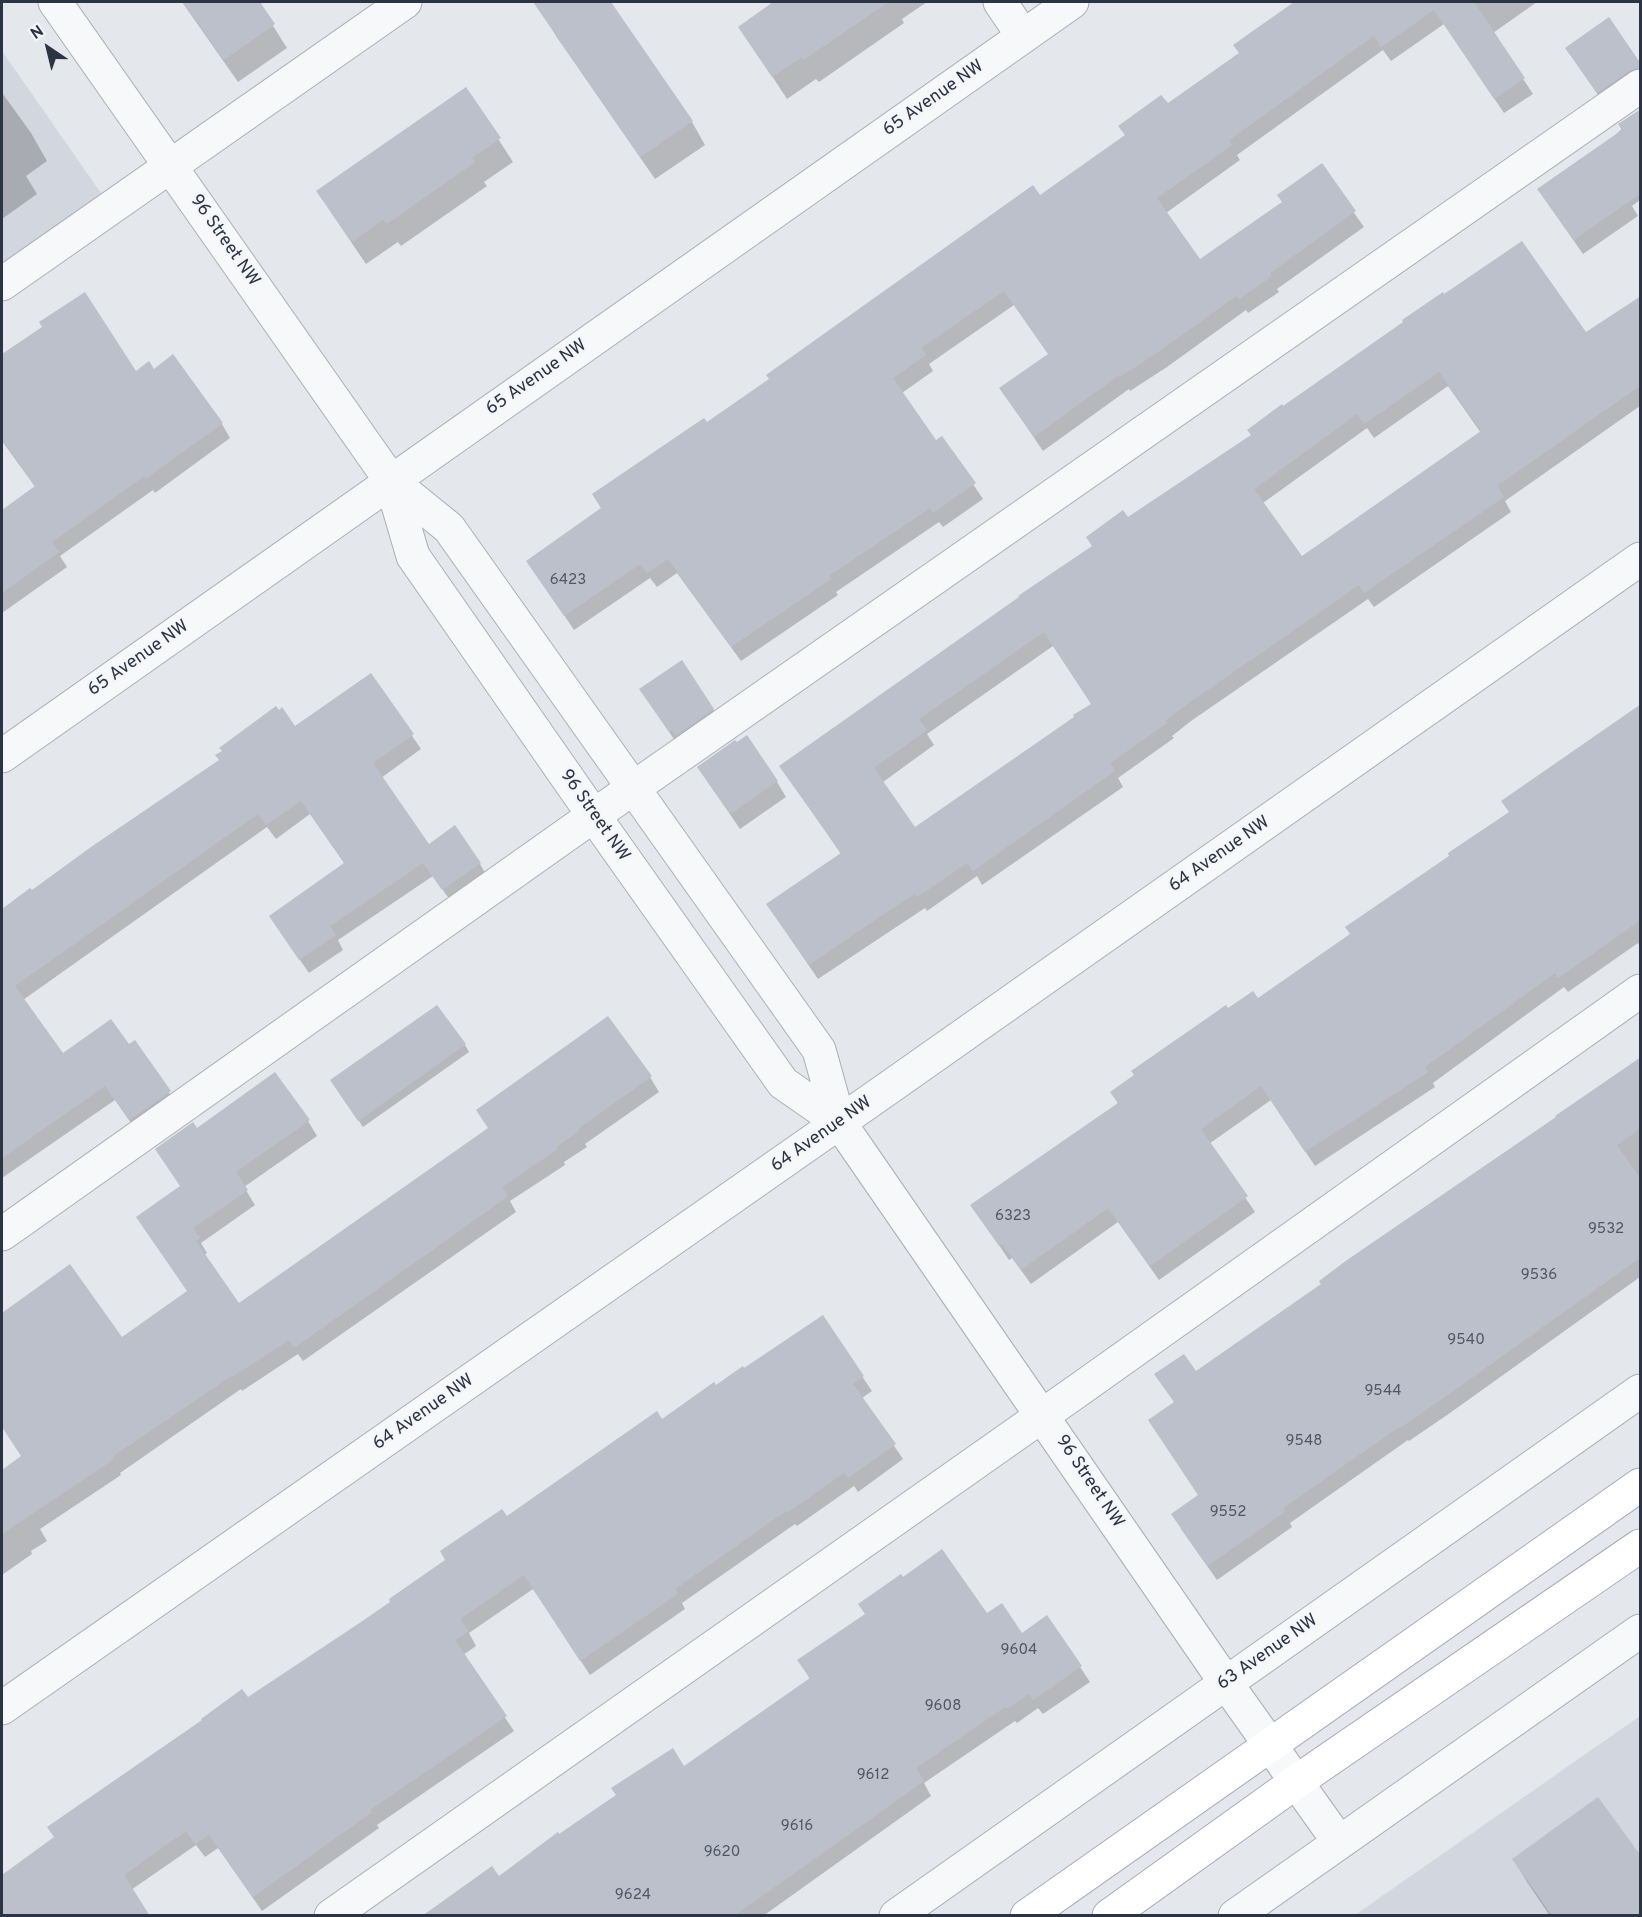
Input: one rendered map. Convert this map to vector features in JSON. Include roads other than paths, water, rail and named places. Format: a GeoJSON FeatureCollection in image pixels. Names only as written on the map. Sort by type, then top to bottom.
{"type":"FeatureCollection","features":[{"type":"Feature","properties":{"kind":"main road"},"geometry":{"type":"LineString","coordinates":[[1026,1916],[1641,1485]]}},
{"type":"Feature","properties":{"kind":"main road"},"geometry":{"type":"LineString","coordinates":[[1109,1916],[1296,1782],[1641,1545]]}},
{"type":"Feature","properties":{"kind":"street","name":"96 Street NW"},"geometry":{"type":"LineString","coordinates":[[55,2],[391,481],[450,528],[819,1050],[839,1122],[1226,1683],[1339,1842]]}},
{"type":"Feature","properties":{"kind":"street"},"geometry":{"type":"LineString","coordinates":[[2,284],[405,2]]}},
{"type":"Feature","properties":{"kind":"street"},"geometry":{"type":"LineString","coordinates":[[1000,2],[1023,36]]}},
{"type":"Feature","properties":{"kind":"street","name":"65 Avenue NW"},"geometry":{"type":"LineString","coordinates":[[2,756],[1072,2]]}},
{"type":"Feature","properties":{"kind":"street"},"geometry":{"type":"LineString","coordinates":[[2,1234],[594,816],[1641,86]]}},
{"type":"Feature","properties":{"kind":"street","name":"96 Street NW"},"geometry":{"type":"LineString","coordinates":[[391,481],[412,556],[783,1083],[839,1122]]}},
{"type":"Feature","properties":{"kind":"street","name":"64 Avenue NW"},"geometry":{"type":"LineString","coordinates":[[2,1708],[1641,559]]}},
{"type":"Feature","properties":{"kind":"street"},"geometry":{"type":"LineString","coordinates":[[331,1916],[1641,991]]}},
{"type":"Feature","properties":{"kind":"street","name":"63 Avenue NW"},"geometry":{"type":"LineString","coordinates":[[896,1916],[1641,1391]]}},
{"type":"Feature","properties":{"kind":"street"},"geometry":{"type":"LineString","coordinates":[[1235,1916],[1641,1631]]}}]}
